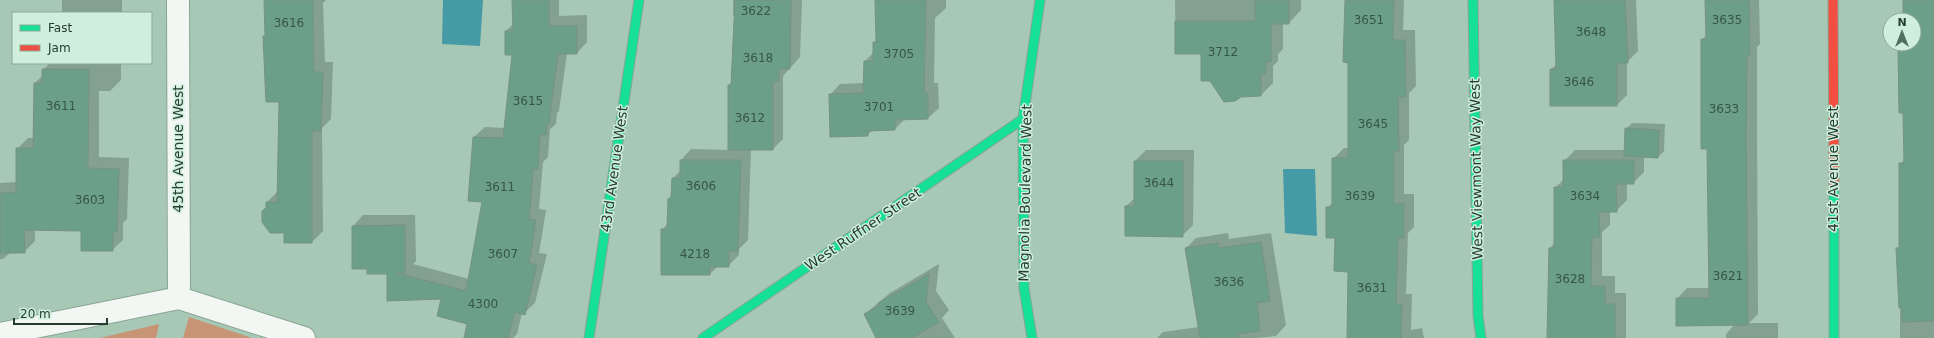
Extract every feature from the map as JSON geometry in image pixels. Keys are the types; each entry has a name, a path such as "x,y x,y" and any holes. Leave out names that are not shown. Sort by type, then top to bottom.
{"street":[{"name":"45th Avenue West","path":"178,0 179,298"},
{"name":"43rd Avenue West","path":"589,338 639,0"},
{"name":"Magnolia Boulevard West","path":"1032,338 1024,288 1023,119 1040,0"},
{"name":"West Viewmont Way West","path":"1473,0 1478,316 1481,338"},
{"name":"41st Avenue West","path":"1832,0 1834,338"},
{"name":"West Ruffner Street","path":"703,338 1023,119"},
{"path":"0,334 179,298 304,338"}],"shaded area":[{"path":"189,317 252,338 183,338"},
{"path":"159,324 156,338 100,338"}],"water":[{"path":"443,0 483,0 480,46 442,44"},
{"path":"1283,169 1315,169 1317,236 1285,233"}],"building":[{"path":"264,0 313,0 314,72 323,72 321,131 312,131 312,243 284,243 284,233 270,233 262,222 262,211 266,208 266,202 277,202 279,102 266,102 263,36 265,36"},
{"path":"512,0 549,0 549,26 577,26 577,54 558,54 549,123 547,125 546,135 540,135 538,169 533,169 529,219 536,220 529,263 537,265 525,315 515,312 508,338 464,338 467,324 437,316 441,299 387,301 387,274 367,274 367,269 352,269 352,226 405,225 405,273 397,273 466,291 482,202 468,201 473,137 503,138 512,55 505,55 505,31 513,30"},
{"path":"735,0 791,0 790,69 779,69 779,82 773,82 773,150 728,150 728,85 731,85"},
{"path":"875,0 926,0 924,93 928,93 928,119 895,120 895,130 868,131 868,136 830,137 829,94 863,93 864,61 873,61 873,42 876,42"},
{"path":"1255,0 1289,0 1289,24 1271,24 1271,62 1266,62 1266,74 1261,74 1261,96 1241,97 1235,101 1224,102 1210,81 1201,81 1201,54 1175,54 1175,21 1255,21"},
{"path":"1345,0 1394,0 1393,40 1405,40 1406,97 1398,97 1399,151 1394,151 1394,204 1404,204 1404,238 1398,238 1396,304 1402,304 1401,338 1347,338 1348,272 1334,271 1335,238 1326,238 1326,207 1332,207 1332,158 1348,158 1348,63 1343,62"},
{"path":"1554,0 1625,0 1628,63 1617,63 1617,106 1550,106 1550,69 1556,69"},
{"path":"1705,0 1749,0 1750,56 1747,56 1746,135 1748,325 1676,326 1676,298 1709,298 1707,149 1701,149 1701,39 1706,39"},
{"path":"1903,0 1934,0 1934,321 1902,322 1902,308 1899,308 1896,248 1899,248 1899,163 1904,163 1903,113 1899,113 1898,52 1922,52 1922,12 1903,12"},
{"path":"42,69 89,69 88,168 119,169 117,231 113,233 113,251 81,251 81,231 24,230 25,253 0,253 0,193 16,192 16,148 33,148 34,83 42,83"},
{"path":"1625,128 1659,130 1658,158 1624,156"},
{"path":"680,160 741,160 738,251 729,251 729,267 710,267 710,275 661,275 661,229 667,229 668,199 671,197 672,178 680,178"},
{"path":"1563,160 1634,160 1634,184 1616,184 1617,212 1599,212 1600,237 1592,237 1591,286 1605,286 1605,304 1615,304 1615,338 1547,338 1549,248 1554,248 1554,187 1563,187"},
{"path":"1134,161 1183,161 1183,237 1125,236 1125,206 1134,206"},
{"path":"1261,242 1270,301 1257,303 1260,331 1238,334 1239,338 1200,338 1185,248 1218,243 1219,248"},
{"path":"929,274 926,302 939,322 912,338 876,338 864,314 879,305 878,303"}],"traffic: fast":[{"path":"589,338 639,0"},
{"path":"1032,338 1024,288 1023,119 1040,0"},
{"path":"1473,0 1478,316 1481,338"},
{"path":"703,338 1023,119"},
{"path":"1834,184 1834,338"}],"traffic: jam":[{"path":"1833,0 1834,184"}]}
